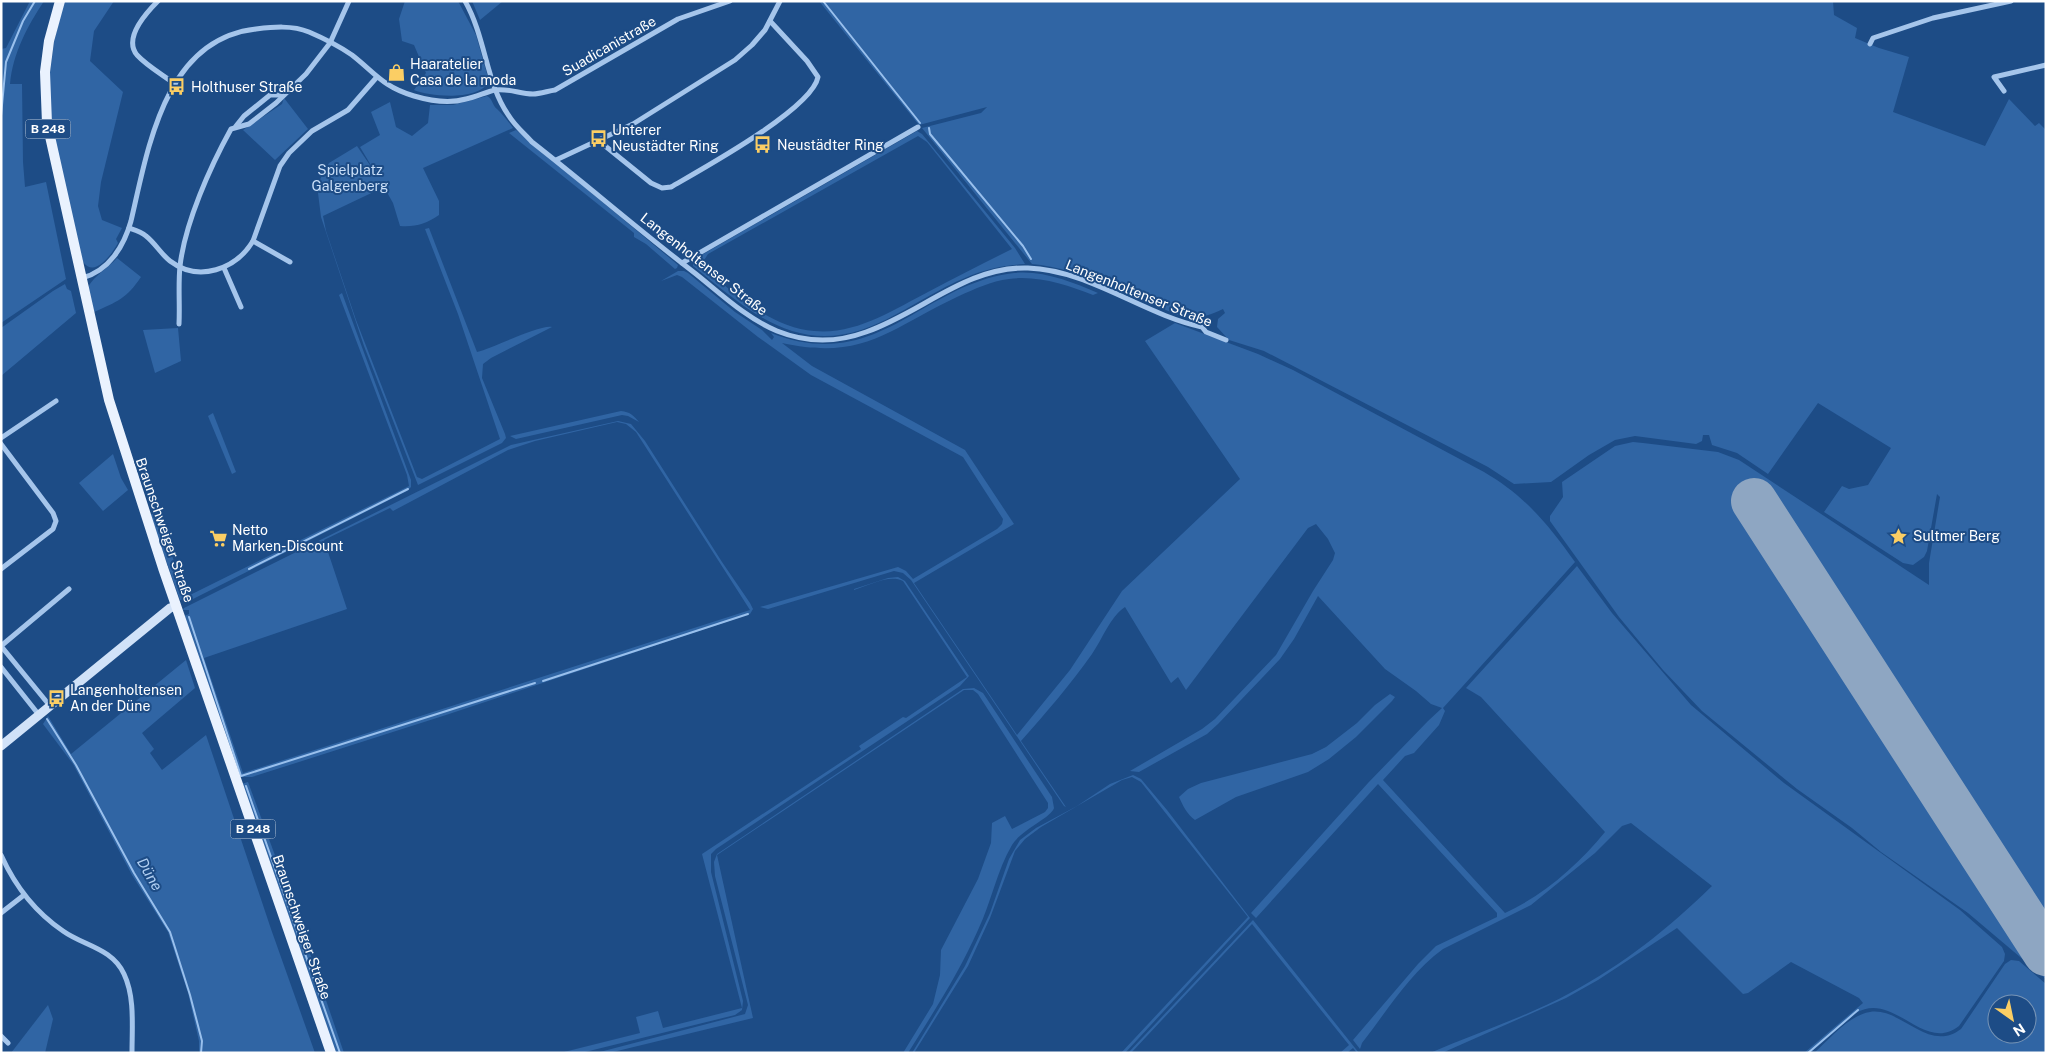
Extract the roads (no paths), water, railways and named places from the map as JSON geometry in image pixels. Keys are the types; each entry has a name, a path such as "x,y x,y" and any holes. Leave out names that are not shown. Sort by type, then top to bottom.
{"main road":[{"name":"Braunschweiger Straße","path":"60,1 48,50 45,72 45,103 53,154 112,410 176,606 331,1053"}],"street":[{"path":"158,1 138,27 134,35 134,47 140,58 175,84"},
{"path":"236,126 249,124 276,104 306,74 330,43 349,1"},
{"name":"Langenholtenser Straße","path":"465,1 477,26 495,90 508,116 516,126 682,264 758,322 778,331 804,339 828,341 858,335 889,322 968,281 991,273 1021,268 1042,270 1073,277 1202,328 1206,332 1226,340"},
{"name":"Suadicanistraße","path":"495,90 512,90 533,94 555,90 678,19 730,1"},
{"path":"556,160 633,124 735,60 752,46 770,21 780,1"},
{"path":"1870,44 1873,38 1933,18 2011,1"},
{"path":"599,141 651,183 662,188 671,187 757,136 788,112 816,86 818,77 811,65 770,21"},
{"path":"82,278 98,272 112,258 129,228 156,123 175,84 191,63 207,49 225,38 248,30 286,27 307,31 352,56 376,78 392,88 433,101 456,101 495,90"},
{"path":"2004,90 1994,77 2046,65"},
{"path":"129,228 146,235 170,261 180,266 204,272 224,268 240,258 253,242 280,166 289,153 312,131 348,110 376,78"},
{"path":"179,324 180,266 195,210 208,176 226,138 244,116 270,96 283,95"},
{"path":"682,264 918,127"},
{"path":"253,242 290,262"},
{"path":"224,268 241,307"},
{"path":"1,438 56,401"},
{"path":"1,444 54,513 56,520 53,529 1,568"},
{"path":"50,706 1,646 69,589"},
{"path":"1,746 170,608 176,606"},
{"path":"1,667 39,715"},
{"path":"1,855 24,895 61,930 100,949 120,966 128,983 132,1053"},
{"path":"1,913 24,895"},
{"path":"1,1036 8,1043"}],"waterway":[{"name":"Düne","path":"1,116 6,62 23,21 35,1"},
{"path":"823,1 920,123"},
{"path":"929,128 930,134 1023,246 1031,259"},
{"path":"249,569 408,489"},
{"path":"543,681 748,614"},
{"path":"189,617 241,776 535,683"},
{"name":"Düne","path":"47,719 76,765 134,873 170,932 202,1041 201,1053"},
{"path":"246,786 340,1053"},
{"path":"1808,1053 1858,1010"}],"place":[{"name":"Haaratelier Casa de la moda","path":"396,72"},
{"name":"Holthuser Straße","path":"177,87"},
{"name":"Unterer Neustädter Ring","path":"598,138"},
{"name":"Neustädter Ring","path":"763,145"},
{"name":"Sultmer Berg","path":"1899,536"},
{"name":"Netto Marken-Discount","path":"218,538"},
{"name":"Langenholtensen An der Düne","path":"56,698"}],"park label":[{"name":"Spielplatz Galgenberg","path":"350,178"}]}
